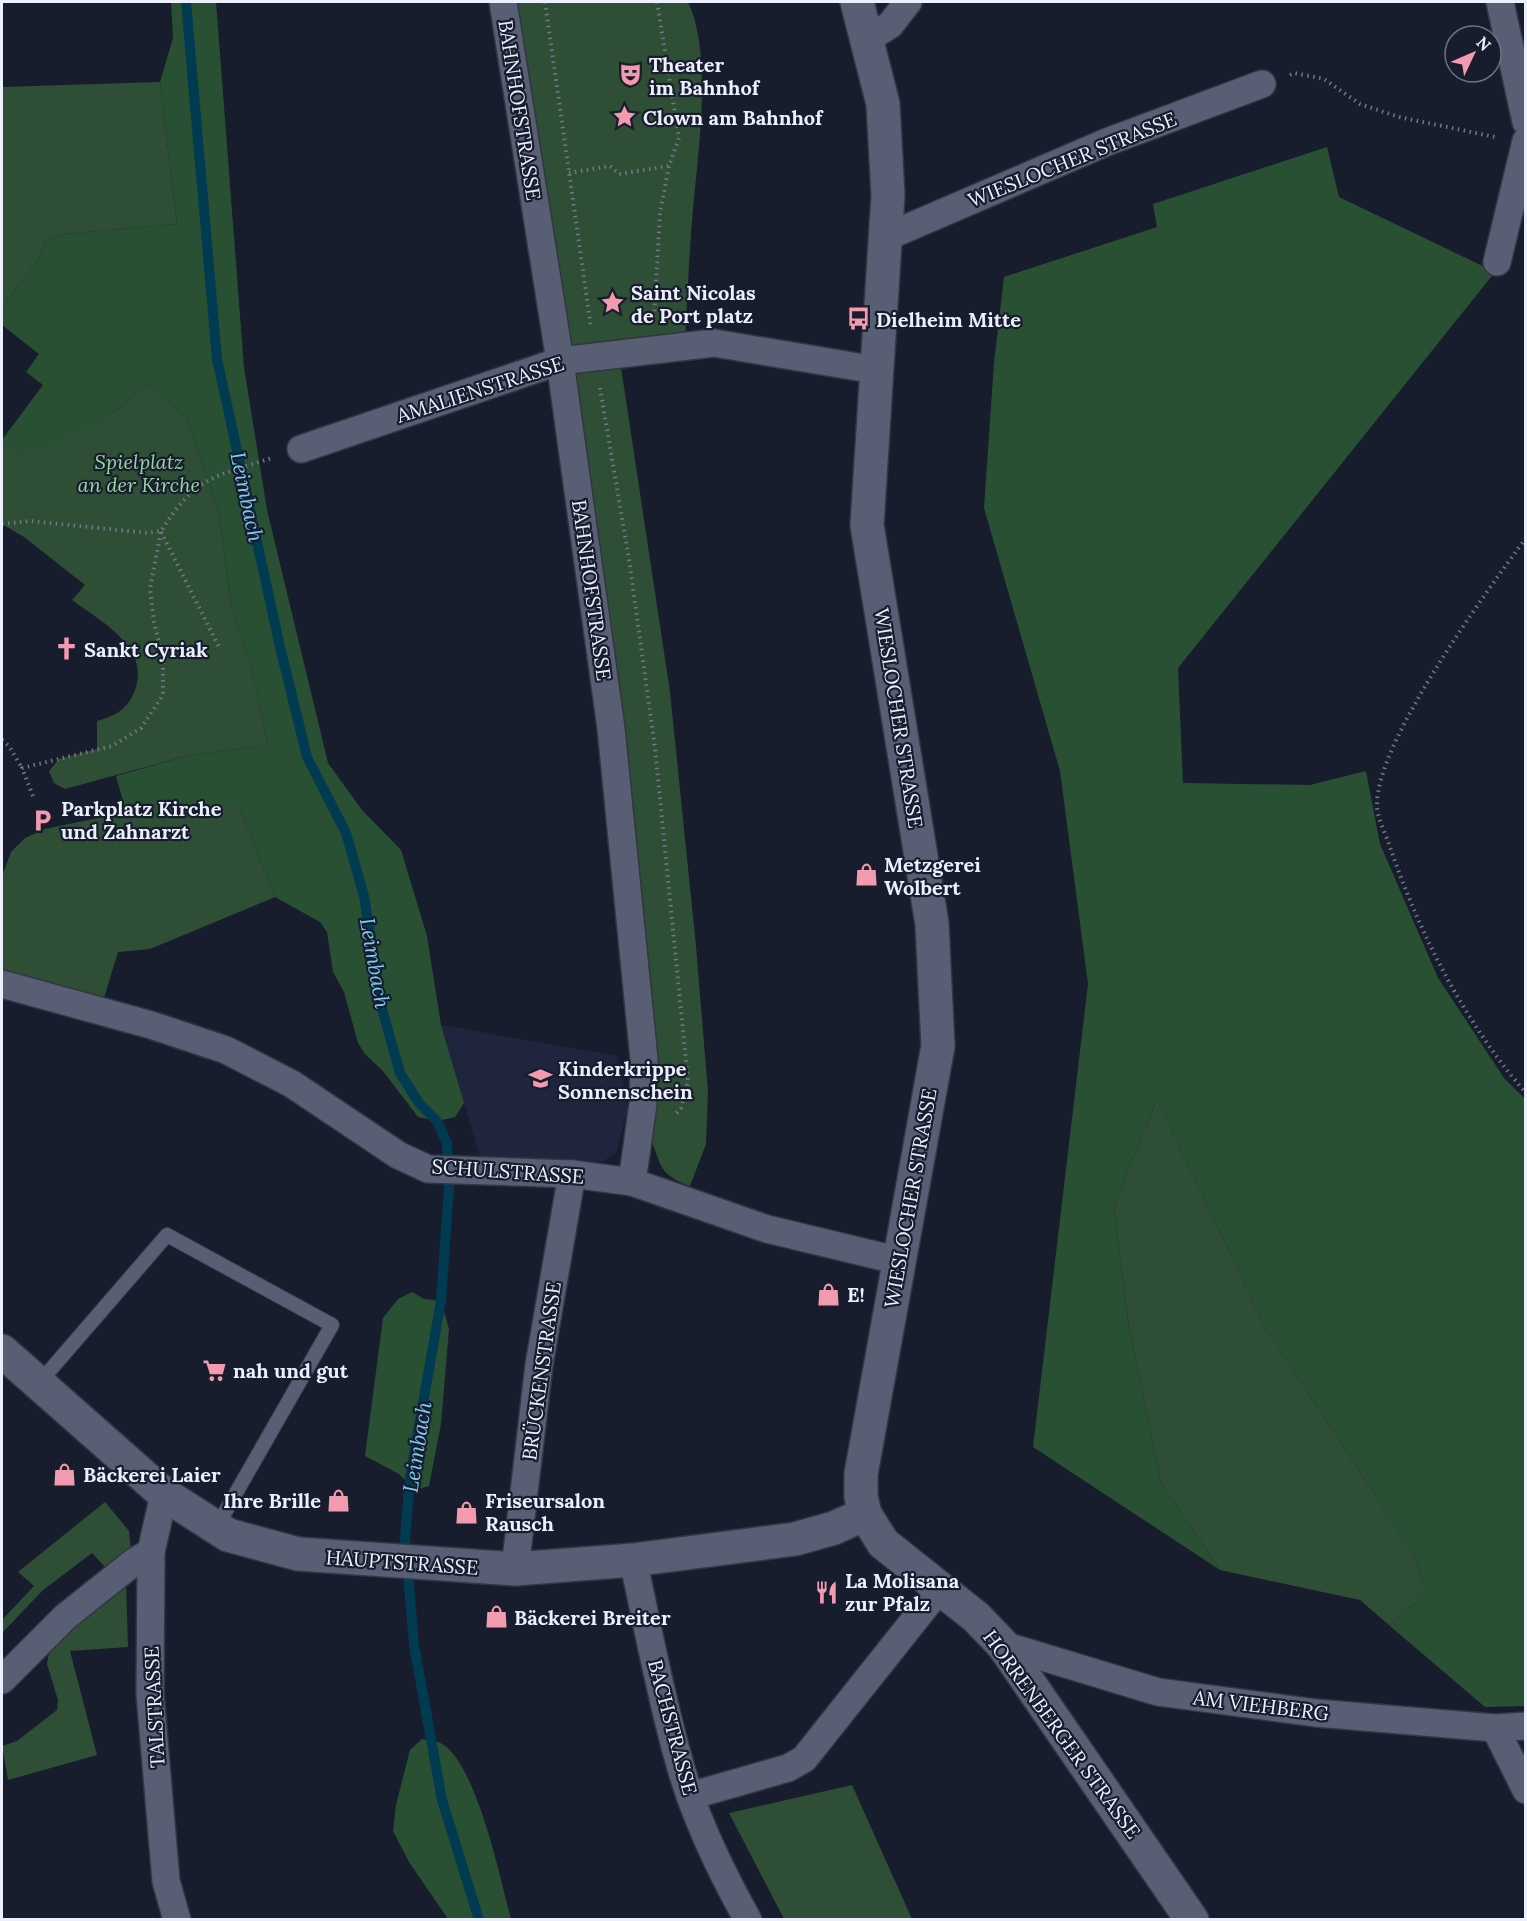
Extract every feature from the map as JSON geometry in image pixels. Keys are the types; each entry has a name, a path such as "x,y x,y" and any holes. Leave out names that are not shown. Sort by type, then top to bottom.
{"main road":[{"name":"WIESLOCHER STRASSE","path":"857,2 883,104 888,195 867,525 932,924 938,1046 861,1474 865,1514"},
{"name":"HAUPTSTRASSE","path":"2,1351 164,1494 215,1529 238,1540 298,1554 370,1561 514,1569 633,1560 795,1539 834,1528 865,1514"},
{"name":"HORRENBERGER STRASSE","path":"865,1514 882,1543 976,1617 1003,1645 1192,1920"}],"street":[{"name":"BAHNHOFSTRASSE","path":"503,2 560,361 611,728 644,1059 644,1104 632,1182"},
{"path":"868,38 890,25 908,2"},
{"path":"1500,2 1526,122"},
{"name":"WIESLOCHER STRASSE","path":"884,238 1107,142 1262,84"},
{"path":"1497,262 1525,142"},
{"name":"AMALIENSTRASSE","path":"302,449 560,361 595,356 714,343 876,370"},
{"name":"SCHULSTRASSE","path":"2,984 151,1025 226,1050 292,1084 398,1155 428,1169 572,1174 632,1182 767,1229 900,1261"},
{"name":"BRÜCKENSTRASSE","path":"514,1569 539,1365 572,1174"},
{"name":"TALSTRASSE","path":"164,1494 151,1552 150,1694 166,1881 177,1920"},
{"path":"2,1680 65,1617 134,1562 151,1552"},
{"name":"BACHSTRASSE","path":"633,1560 679,1761 690,1796 727,1882 748,1920"},
{"path":"690,1796 788,1768 804,1759 940,1588"},
{"name":"AM VIEHBERG","path":"1003,1645 1158,1692 1316,1713 1495,1728 1526,1726"},
{"path":"1495,1728 1526,1790"}],"lane":[{"path":"39,1384 167,1235 332,1325 215,1529"}],"path":[{"path":"545,2 595,356 629,559 655,748 688,1081"},
{"path":"652,350 660,213 669,166 679,138 657,2"},
{"path":"1262,84 1294,73 1324,79 1360,104 1400,117 1525,142"},
{"path":"569,173 610,166 619,174 669,166"},
{"path":"22,768 112,746 141,729 163,695 163,658 153,622 150,589 161,531 179,503 195,487 219,475 302,449"},
{"path":"2,524 30,521 148,533 161,531"},
{"path":"161,531 219,647"},
{"path":"1526,538 1419,697 1385,765 1376,806 1403,886 1446,976 1496,1058 1526,1093"},
{"path":"2,740 9,746 22,768 33,796"}],"shaded area":[{"name":"Kinderkrippe Sonnenschein","path":"441,1025 617,1056 628,1108 616,1153 595,1166 480,1157"}],"green space":[{"path":"171,2 216,2 244,368 267,510 328,763 362,810 401,850 427,936 441,1025 464,1103 455,1117 437,1121 418,1117 383,1071 365,1054 358,1043 344,992 333,972 327,932 320,922 275,897 239,805 197,805 126,812 116,776 190,755 268,745 251,668 232,611 219,513 186,416 147,385 96,426 54,445 20,454 2,440 43,385 26,372 39,354 2,325 2,308 38,260 45,242 63,234 177,224 160,82 173,38"},
{"path":"503,2 688,2 696,24 700,49 702,104 690,243 685,346 619,354 670,692 696,946 708,1092 706,1144 690,1186 674,1179 664,1170 652,1141"},
{"path":"160,82 177,224 63,234 45,242 38,260 2,308 2,87"},
{"path":"1327,147 1339,197 1495,272 1178,668 1183,783 1310,785 1366,771 1380,844 1438,978 1504,1078 1525,1099 1525,1706 1485,1707 1390,1626 1426,1593 1413,1553 1266,1329 1157,1099 1114,1206 1129,1328 1161,1482 1220,1570 1033,1447 1088,984 1060,771 984,508 994,363 1004,277 1157,227 1153,204"},
{"name":"Spielplatz an der Kirche","path":"147,385 186,416 219,513 232,611 251,668 268,745 190,755 65,789 54,783 49,771 59,759 97,749 97,721 118,712 127,705 138,679 137,664 122,639 72,600 85,585 24,537 2,524 2,440 20,454 96,426"},
{"path":"197,805 239,805 275,897 150,949 118,952 100,1011 2,984 2,876 11,852 25,838 45,829 126,812"},
{"path":"1157,1099 1266,1329 1413,1553 1426,1593 1390,1626 1360,1600 1220,1570 1161,1482 1129,1328 1114,1206"},
{"path":"412,1292 424,1299 441,1301 449,1329 441,1424 429,1486 415,1490 399,1474 365,1456 383,1318 398,1299"},
{"path":"105,1502 129,1531 131,1551 105,1567 92,1553 43,1590 2,1633 2,1620 34,1586 18,1572"},
{"path":"126,1583 128,1647 70,1651 97,1755 8,1780 2,1746 17,1741 57,1710 58,1700 47,1664 50,1647"},
{"path":"422,1739 444,1745 456,1758 467,1777 486,1826 511,1919 448,1919 409,1862 393,1831 396,1805 410,1750"},
{"path":"852,1785 912,1919 784,1919 729,1813"}],"waterway":[{"name":"Leimbach","path":"186,2 217,359 280,647 307,757 346,833 364,896 382,1009 400,1073 419,1103 437,1121 447,1143 449,1187 441,1301 410,1477 405,1538 414,1645 442,1800 479,1920"}],"place":[{"name":"Theater im Bahnhof","path":"631,75"},
{"name":"Clown am Bahnhof","path":"625,117"},
{"name":"Saint Nicolas de Port platz","path":"613,303"},
{"name":"Dielheim Mitte","path":"858,319"},
{"name":"Sankt Cyriak","path":"66,649"},
{"name":"Parkplatz Kirche und Zahnarzt","path":"43,820"},
{"name":"Metzgerei Wolbert","path":"866,875"},
{"name":"Kinderkrippe Sonnenschein","path":"540,1079"},
{"name":"E!","path":"829,1294"},
{"name":"nah und gut","path":"215,1370"},
{"name":"Bäckerei Laier","path":"65,1474"},
{"name":"Ihre Brille","path":"339,1500"},
{"name":"Friseursalon Rausch","path":"467,1512"},
{"name":"La Molisana zur Pfalz","path":"827,1592"},
{"name":"Bäckerei Breiter","path":"496,1617"}]}
